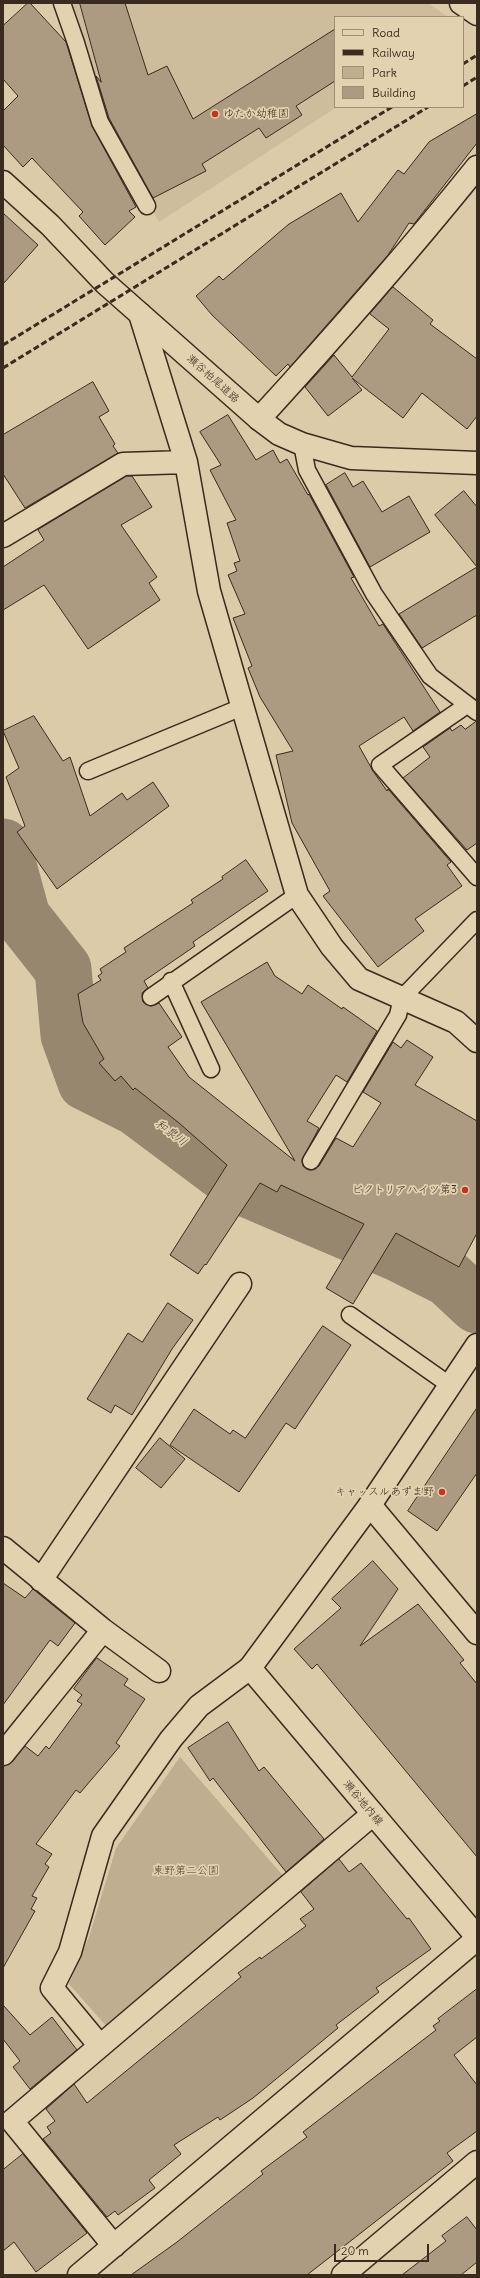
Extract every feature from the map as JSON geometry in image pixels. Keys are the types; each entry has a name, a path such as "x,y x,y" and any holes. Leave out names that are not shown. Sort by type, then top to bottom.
{"street":[{"path":"258,419 346,325 413,247 477,167"},
{"name":"瀬谷柏尾道路","path":"3,182 50,225 105,282 140,314 258,419 279,434 302,444 351,458 477,464"},
{"path":"140,314 186,462 209,591 297,895 332,947 359,979 456,1022 477,1041"},
{"path":"3,536 123,464 186,462"},
{"path":"41,1580 240,1284"},
{"path":"100,2046 52,1988 70,1952 103,1836 171,1739 200,1706 250,1668 370,1505 477,1345"},
{"path":"370,1505 477,1633"},
{"path":"3,1548 103,1630 159,1671"},
{"path":"3,1754 103,1630"},
{"name":"瀬谷地内線","path":"250,1668 477,1938"},
{"path":"114,2246 12,2121 373,1814"},
{"path":"79,2275 477,1938"},
{"path":"343,2275 477,2162"}],"lane":[{"path":"62,3 100,122 147,206"},
{"path":"302,444 307,470 374,594 430,676 472,709 380,765 477,877"},
{"path":"88,771 242,706"},
{"path":"150,997 297,895"},
{"path":"311,1161 398,1015 402,998 477,920"},
{"path":"172,981 211,1069"},
{"path":"350,1315 451,1386"}],"shaded area":[{"name":"ゆたか幼稚園","path":"67,3 428,3 447,16 334,16 334,108 335,108 159,222 107,122"},
{"path":"3,847 22,917 3,928"}],"green space":[{"name":"東野第二公園","path":"180,1757 285,1878 108,2028 69,1984 89,1937 116,1848"}],"building":[{"path":"28,3 30,3 66,42 92,126 136,207 129,211 135,217 105,245 79,216 83,212 32,158 23,167 3,145 3,111 18,96 3,79 3,26"},
{"path":"80,3 125,3 148,75 167,66 193,119 334,30 334,82 296,106 302,115 266,138 259,128 202,164 206,171 153,198 109,118 96,76 101,82"},
{"path":"477,114 477,143 414,224 409,223 388,255 290,367 288,364 276,376 212,315 196,296 219,276 223,280 289,224 341,193 358,222 398,170 404,174 429,142"},
{"path":"3,213 38,245 3,284"},
{"path":"393,287 433,320 430,324 477,359 477,416 467,429 422,393 403,418 352,378 362,390 328,416 305,387 334,355 352,377 389,329 370,314"},
{"path":"93,382 109,411 99,417 115,444 113,446 118,453 25,508 3,474 3,435"},
{"path":"228,415 256,460 273,450 280,463 287,459 308,495 309,494 354,577 351,578 379,626 383,624 440,712 413,731 404,717 359,746 373,771 387,791 388,789 451,862 447,865 462,886 415,919 424,931 378,967 323,896 330,891 292,823 276,755 293,751 260,697 248,668 252,666 233,618 245,614 228,575 237,571 234,563 240,561 227,523 236,520 210,470 221,465 200,432"},
{"path":"345,473 353,487 363,481 382,512 409,496 430,532 370,567 326,485"},
{"path":"127,476 132,476 152,507 121,525 157,577 149,583 160,600 88,649 44,585 3,610 3,567 44,540 38,530"},
{"path":"464,491 477,507 477,567 435,515"},
{"path":"477,567 477,615 422,648 399,614"},
{"path":"34,716 63,761 70,757 90,816 122,793 127,800 153,782 169,806 57,889 17,832 25,826 6,777 19,768 3,731"},
{"path":"477,721 477,843 467,850 403,778 430,757 423,747 450,728 452,731 461,725 465,729"},
{"path":"246,860 268,891 193,942 195,946 144,981 148,988 142,993 143,1002 151,1006 159,1003 182,1037 168,1047 189,1077 295,1161 201,1002 267,962 275,976 302,994 308,985 377,1031 347,1082 336,1075 307,1121 319,1128 302,1160 303,1166 310,1170 319,1166 336,1138 353,1147 381,1103 363,1092 393,1042 401,1048 407,1040 433,1057 415,1085 477,1121 477,1233 459,1267 396,1233 353,1304 326,1288 364,1224 281,1185 277,1192 260,1183 206,1265 205,1264 198,1274 170,1255 227,1165 179,1123 135,1088 133,1090 121,1076 115,1081 99,1063 104,1059 83,1023 78,994 101,980 98,976 102,973 100,969 126,952 124,948 193,903 191,900 223,879 222,877"},
{"path":"168,1303 193,1320 172,1349 132,1415 115,1405 111,1413 87,1399 128,1333 142,1342"},
{"path":"323,1326 351,1345 295,1429 286,1423 239,1492 170,1445 194,1409 230,1434 233,1430 245,1438"},
{"name":"キャッスルあずま野","path":"477,1408 477,1473 437,1531 408,1511"},
{"path":"160,1438 185,1459 161,1488 136,1468"},
{"path":"373,1561 398,1589 360,1646 418,1604 464,1660 460,1663 477,1684 477,1857 317,1664 312,1669 294,1649 341,1608 332,1599"},
{"path":"3,1583 25,1598 33,1589 75,1623 58,1646 50,1640 3,1705"},
{"path":"97,1658 128,1679 124,1685 145,1699 116,1743 120,1746 80,1793 76,1790 36,1844 52,1854 45,1864 49,1867 32,1896 37,1898 31,1909 35,1911 3,1968 3,1766 12,1762 25,1746 38,1756 46,1746 49,1749 82,1704 77,1701 82,1695 74,1689"},
{"path":"228,1722 259,1771 264,1767 324,1839 286,1872 213,1778 210,1781 188,1748"},
{"path":"339,1859 349,1872 361,1863 407,1919 409,1918 431,1949 376,1988 379,1992 336,2025 338,2028 253,2098 220,2120 218,2117 174,2145 181,2154 149,2180 155,2188 118,2215 115,2211 107,2217 43,2139 51,2133 47,2127 55,2121 46,2109 74,2084 87,2103 241,1977 238,1973 260,1957 261,1959 306,1926 300,1919 314,1909 301,1892"},
{"path":"477,1989 477,2037 454,2055 477,2085 477,2131 447,2153 453,2161 307,2275 131,2275 177,2242 263,2174 261,2171 307,2137 303,2132 436,2030 433,2026 440,2021 438,2019"},
{"path":"3,2005 30,2035 52,2017 77,2050 30,2089 13,2067 20,2061 3,2039"},
{"path":"23,2154 87,2233 36,2272 14,2242 3,2251 3,2170"},
{"path":"467,2217 477,2230 477,2262 461,2275 402,2275 446,2241 442,2236"}],"waterway":[{"name":"和泉川","path":"3,847 22,917 63,969 69,1035 86,1082 136,1107 243,1187 398,1253 448,1278 477,1305"}],"railway":[{"path":"464,63 477,55"},
{"path":"464,85 477,77"},
{"path":"3,345 390,108"},
{"path":"3,368 426,108"}],"place":[{"name":"ゆたか幼稚園","path":"215,114"},
{"name":"ビクトリアハイツ第3","path":"465,1190"},
{"name":"キャッスルあずま野","path":"442,1492"}]}
